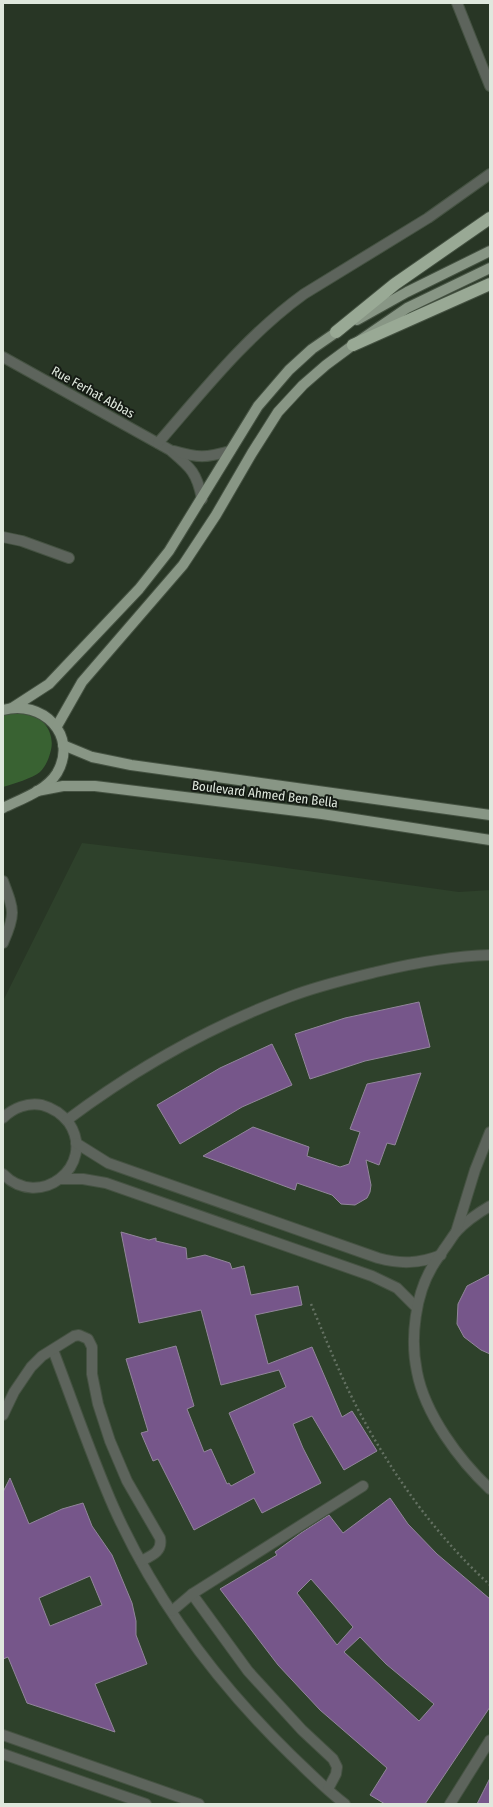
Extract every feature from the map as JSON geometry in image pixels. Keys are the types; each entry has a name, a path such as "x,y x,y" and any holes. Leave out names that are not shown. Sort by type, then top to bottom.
{"highway":[{"path":"336,332 395,284 490,218"},
{"path":"353,345 490,284"}],"main road":[{"path":"7,709 49,684 139,589 169,551 258,406 289,370 312,349 336,332 407,292 490,251"},
{"path":"57,726 82,682 183,565 216,515 278,412 303,385 353,345 407,308 490,268"},
{"path":"3,808 37,791 49,782 56,773 61,762 63,745 57,726 39,712 26,708 7,709"},
{"name":"Boulevard Ahmed Ben Bella","path":"63,745 92,757 131,765 490,815"},
{"name":"Boulevard Ahmed Ben Bella","path":"37,791 63,786 94,786 322,814 490,840"}],"street":[{"path":"457,3 490,86"},
{"path":"158,443 236,353 284,308 304,294 428,218 490,174"},
{"name":"Rue Ferhat Abbas","path":"3,358 170,450 193,471 199,485 202,499"},
{"name":"Rue Ferhat Abbas","path":"170,450 198,457 230,452"},
{"path":"3,537 22,541 69,558"},
{"path":"3,881 11,901 13,913 12,923 3,943"},
{"path":"67,1120 135,1072 230,1022 290,996 354,978 422,962 490,955"},
{"path":"3,1118 21,1106 38,1104 54,1109 67,1120 72,1127 76,1143 76,1152 71,1167 60,1179 47,1186 31,1188 16,1184 3,1175"},
{"path":"456,1232 473,1176 489,1140"},
{"path":"76,1143 108,1163 387,1260 414,1262 440,1255"},
{"path":"60,1179 83,1179 106,1183 372,1276 397,1288 417,1308"},
{"path":"490,1206 456,1232 433,1264 417,1308 414,1357 422,1390 433,1415 447,1438 464,1461 490,1489"},
{"path":"3,1415 14,1392 31,1367 42,1356 74,1336 79,1335 91,1342 95,1392 110,1441 127,1481 160,1538 161,1543 158,1551 141,1561"},
{"path":"53,1350 114,1509 141,1561 172,1611 199,1651 243,1705 270,1734 345,1804"},
{"path":"172,1611 192,1594 363,1486"},
{"path":"192,1594 248,1671 302,1730 333,1759 337,1767 336,1774 328,1788"},
{"path":"3,1734 199,1804"},
{"path":"450,1804 490,1740"},
{"path":"3,1754 146,1804"}],"path":[{"path":"311,1304 345,1384 382,1452 414,1499 440,1532 490,1585"}],"shaded area":[{"path":"82,843 250,863 459,892 490,890 490,1804 3,1804 3,1001"}],"green space":[{"path":"3,713 25,713 37,717 49,731 52,744 48,759 40,772 28,779 3,787"}],"building":[{"path":"419,1002 430,1047 365,1061 310,1079 295,1034 345,1018"},
{"path":"272,1044 292,1085 242,1107 180,1144 157,1105 220,1068"},
{"path":"421,1073 395,1145 387,1143 379,1165 366,1160 371,1185 370,1192 367,1198 355,1205 341,1204 332,1195 297,1183 295,1190 203,1156 253,1127 309,1147 307,1156 340,1167 349,1164 360,1132 350,1129 367,1084"},
{"path":"121,1232 149,1240 156,1238 156,1241 186,1248 187,1259 205,1255 230,1263 232,1269 244,1266 251,1295 298,1286 302,1305 255,1315 268,1364 312,1347 342,1417 352,1411 377,1451 344,1470 312,1416 293,1424 303,1448 321,1483 262,1513 254,1498 194,1530 158,1459 153,1461 141,1433 148,1431 126,1359 176,1346 194,1406 187,1409 204,1452 211,1449 227,1484 229,1483 231,1486 255,1473 229,1413 286,1387 279,1370 221,1385 201,1310 139,1323"},
{"path":"490,1274 490,1354 481,1350 464,1337 457,1324 458,1304 467,1286"},
{"path":"10,1478 29,1524 62,1509 83,1503 92,1526 112,1555 132,1603 136,1621 136,1635 147,1664 95,1684 115,1732 27,1703 8,1657 3,1659 3,1492","holes":["90,1576 102,1605 50,1626 39,1598"]},
{"path":"390,1498 408,1524 437,1554 490,1599 490,1707 425,1804 385,1804 370,1795 387,1768 320,1710 278,1665 220,1589 277,1555 275,1552 329,1515 343,1533","holes":["311,1579 353,1627 337,1645 297,1593","360,1637 386,1664 434,1704 419,1721 344,1652"]},
{"path":"490,1778 490,1804 477,1804"}]}
